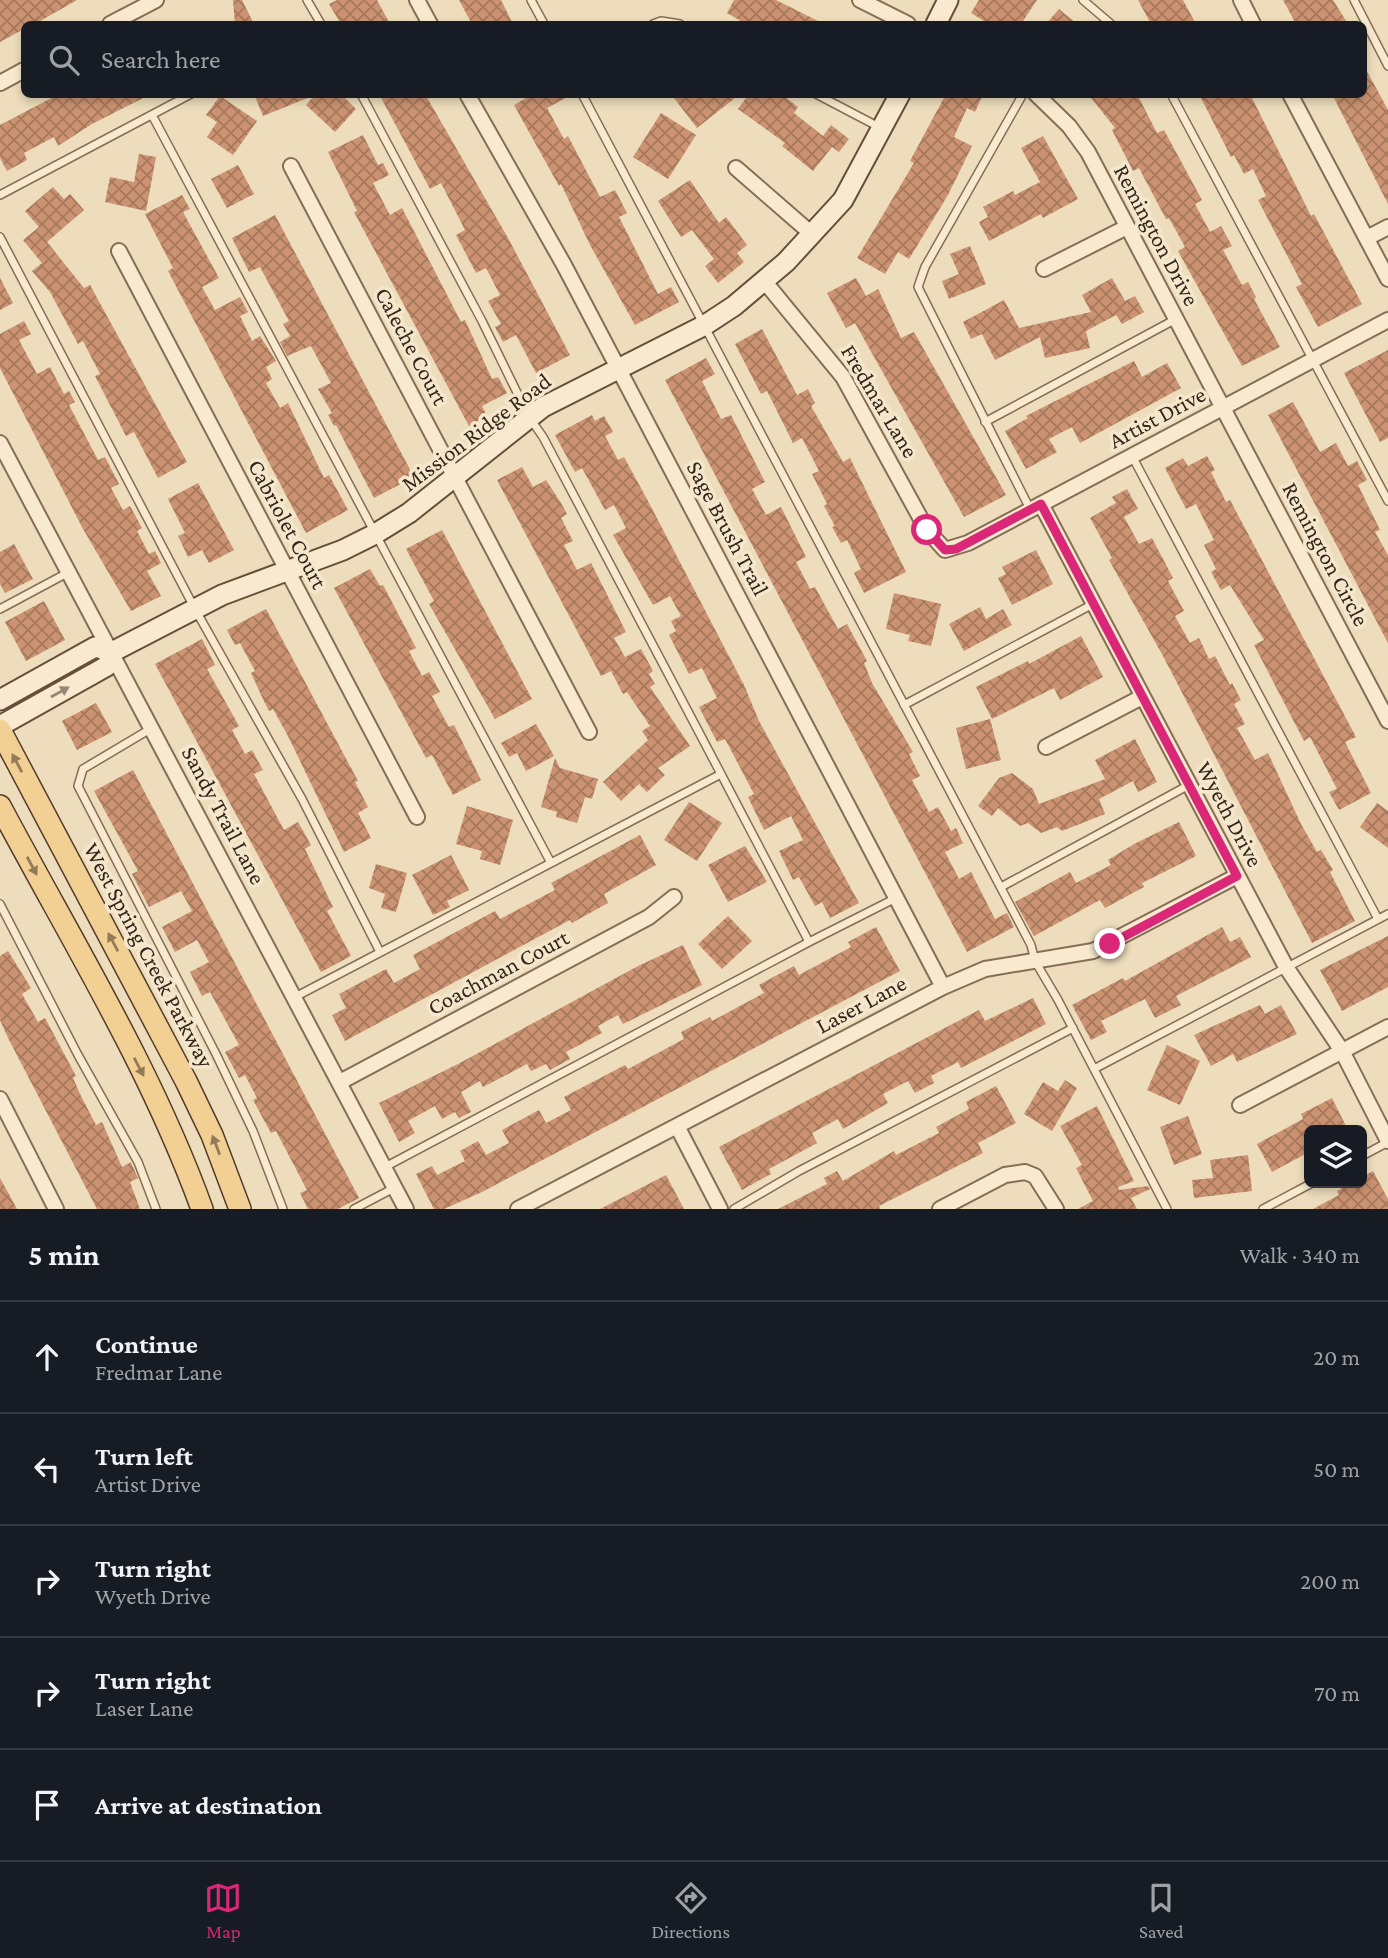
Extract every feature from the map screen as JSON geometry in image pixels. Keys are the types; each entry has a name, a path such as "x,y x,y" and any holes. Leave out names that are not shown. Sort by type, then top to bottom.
{"main road":[{"name":"West Spring Creek Parkway","path":"0,728 186,1081 212,1135 240,1209"},
{"path":"0,806 145,1077 181,1152 202,1209"}],"street":[{"path":"116,21 156,0"},
{"path":"417,0 428,21"},
{"path":"860,0 902,21"},
{"path":"938,21 948,0"},
{"path":"1241,0 1252,21"},
{"path":"0,83 21,72"},
{"name":"Sage Brush Trail","path":"469,98 619,368 943,987"},
{"name":"Mission Ridge Road","path":"0,728 107,666 112,652 195,609 240,587 343,550 375,534 409,513 529,417 705,325 765,282 813,235 843,200 898,98"},
{"name":"Remington Drive","path":"1039,98 1069,126 1088,152 1223,408"},
{"path":"1292,98 1388,279"},
{"name":"Caleche Court","path":"291,166 589,732"},
{"path":"736,168 813,235"},
{"path":"1044,269 1127,227"},
{"path":"1367,239 1388,228"},
{"name":"Cabriolet Court","path":"119,251 417,817"},
{"name":"Fredmar Lane","path":"765,282 843,377 927,530 945,550"},
{"name":"Artist Drive","path":"945,550 956,549 1388,320"},
{"name":"Remington Circle","path":"1223,408 1388,720"},
{"name":"Sandy Trail Lane","path":"0,443 406,1209"},
{"name":"Wyeth Drive","path":"1036,507 1093,604 1286,968 1342,1051 1388,1141"},
{"name":"Mission Ridge Road","path":"0,700 95,646 112,652"},
{"path":"1046,747 1142,697"},
{"name":"Laser Lane","path":"517,1209 943,987 985,969 1093,951 1237,876"},
{"name":"Coachman Court","path":"340,1082 649,917 674,897"},
{"path":"1240,1105 1388,1027"},
{"path":"0,1098 56,1209"},
{"path":"677,1126 720,1209"},
{"path":"940,1209 1005,1175 1025,1172 1035,1176 1043,1185 1056,1209"}],"lane":[{"path":"307,0 319,21"},
{"path":"531,0 542,21"},
{"path":"1083,0 1108,21"},
{"path":"1354,0 1365,21"},
{"path":"1367,25 1388,66"},
{"path":"0,195 184,98"},
{"path":"363,98 808,942"},
{"path":"584,98 1001,887 1031,945 1035,961 1167,1209"},
{"path":"824,98 883,129"},
{"path":"1021,98 925,267 918,287 985,422 1036,507"},
{"path":"1173,98 1388,501"},
{"path":"152,115 551,863"},
{"path":"0,237 195,609 302,799 380,952"},
{"path":"985,422 1176,319"},
{"path":"1132,456 1378,919"},
{"path":"0,609 69,572"},
{"path":"904,705 1093,604"},
{"path":"152,728 83,769 78,786 216,1054 253,1131 283,1209"},
{"path":"295,997 721,774"},
{"path":"1001,887 1189,785"},
{"path":"384,1167 896,897"},
{"path":"0,904 52,1007 138,1162 156,1209"},
{"path":"1094,1069 1388,914"},
{"path":"733,1209 799,1171 1073,1028"},
{"path":"1367,1153 1388,1141"},
{"path":"1264,1209 1304,1187"},
{"path":"354,1209 395,1188"}],"building":[{"path":"0,0 77,0 40,21 21,21 21,31 0,42"},
{"path":"233,0 242,0 252,21 235,21"},
{"path":"337,0 377,0 388,21 339,21 329,4"},
{"path":"459,0 501,0 512,21 470,21"},
{"path":"734,0 776,0 818,21 741,21 727,13"},
{"path":"979,0 1037,0 1023,21 984,21 971,13"},
{"path":"1138,0 1183,0 1194,21 1149,21"},
{"path":"1283,0 1333,0 1346,21 1294,21"},
{"path":"1059,9 1073,21 1049,21"},
{"path":"1367,71 1388,110 1388,204 1334,98 1367,98"},
{"path":"51,98 143,98 92,124 58,146 54,137 24,153 27,160 7,171 0,158 0,125"},
{"path":"219,98 223,98 257,121 233,155 207,137 217,122 206,115"},
{"path":"256,98 308,98 263,116"},
{"path":"312,98 345,98 356,109 335,132 306,105"},
{"path":"381,98 427,98 508,238 570,355 536,373 516,335 503,342 495,327 501,324 488,301 500,295 486,268 476,273 456,235 465,230 441,183 430,189"},
{"path":"526,98 566,98 547,108 564,139 568,136 600,197 615,190 627,213 619,217 658,294 671,287 679,302 635,325 590,245 561,184 559,186 514,105"},
{"path":"674,98 735,98 697,128"},
{"path":"746,98 786,98 798,107 794,113 823,136 831,125 849,139 839,152 832,147 813,171 782,146 785,143 738,109"},
{"path":"944,98 981,98 975,112 967,108 954,137 972,146 948,195 909,259 898,252 885,274 857,258 914,163 910,161"},
{"path":"1091,98 1139,98 1157,133 1164,130 1202,200 1195,204 1210,232 1221,226 1232,246 1223,250 1242,285 1248,282 1256,297 1254,299 1280,347 1242,366 1178,251 1185,247 1169,218 1166,219 1139,168 1133,171 1112,130 1115,128"},
{"path":"1201,98 1252,98 1311,216 1314,214 1362,304 1318,327 1296,287 1302,284 1258,200 1266,196 1253,169 1244,174 1234,155 1231,157"},
{"path":"661,113 696,135 668,179 633,157"},
{"path":"363,135 378,165 383,163 389,175 373,183 390,215 402,208 461,322 465,320 492,379 498,377 507,393 482,406 487,416 469,426 354,212 357,211 328,152"},
{"path":"1043,136 1078,199 1043,218 1041,214 989,241 979,222 988,217 983,207 1013,191 1015,195 1040,182 1021,148"},
{"path":"139,154 156,157 146,211 105,202 110,177 134,182"},
{"path":"238,165 254,194 227,208 211,179"},
{"path":"690,180 719,223 726,217 747,245 737,253 744,262 718,283 705,266 714,259 692,230 681,237 658,201"},
{"path":"53,187 64,199 70,194 84,210 47,242 84,288 90,285 187,462 158,478 134,432 126,436 95,376 100,374 83,341 78,344 50,292 32,271 42,263 23,240 39,227 25,211"},
{"path":"182,195 190,209 183,212 219,278 202,287 215,310 240,297 248,312 240,316 252,341 260,336 276,361 266,367 272,379 266,383 280,408 288,403 324,478 329,475 348,510 306,533 168,271 173,268 145,214"},
{"path":"275,215 414,477 374,498 336,425 334,426 328,415 332,413 318,389 331,383 311,346 287,356 280,342 290,336 283,324 289,321 260,267 249,272 232,238"},
{"path":"970,246 986,284 949,299 942,281 959,274 950,254"},
{"path":"0,278 13,303 0,310"},
{"path":"856,278 866,296 878,289 901,338 914,332 1006,495 964,517 855,323 846,328 827,293"},
{"path":"1112,278 1125,301 1135,296 1144,312 1122,324 1116,315 1086,331 1090,348 1045,358 1040,337 995,360 982,334 971,339 963,322 1004,300 1019,328 1091,312 1082,295"},
{"path":"24,321 31,334 19,340 37,374 50,367 64,394 69,391 75,402 69,405 98,460 105,457 119,484 111,488 123,510 130,506 142,528 137,531 149,554 155,551 161,563 147,571 161,596 131,611 83,529 0,368 0,334"},
{"path":"762,329 797,395 808,389 815,403 811,406 843,462 850,458 906,572 864,593 854,573 861,569 847,540 841,543 832,527 835,526 824,506 827,504 812,474 819,471 802,438 793,443 767,391 761,394 735,344"},
{"path":"1388,350 1388,438 1380,442 1344,373"},
{"path":"706,358 715,374 702,381 721,419 731,415 765,482 752,489 766,515 781,507 806,557 796,562 810,589 815,587 838,629 847,624 867,661 864,663 872,683 913,752 909,754 920,776 912,780 929,812 938,807 951,831 956,828 963,843 945,852 959,879 971,872 995,919 1007,913 1014,927 967,952 665,380"},
{"path":"1134,361 1142,377 1167,363 1181,388 1080,443 1072,427 1049,439 1057,452 1026,469 1005,431 1028,418 1026,416"},
{"path":"1293,402 1320,452 1336,443 1348,466 1357,461 1367,480 1358,485 1380,530 1375,532 1388,555 1388,643 1268,415"},
{"path":"592,415 595,421 604,416 613,432 605,436 618,460 624,457 648,501 744,685 759,721 859,903 830,918 822,902 815,906 799,877 793,880 779,851 803,840 791,816 764,830 748,797 754,794 725,739 717,742 699,707 717,698 702,668 689,674 669,635 676,631 671,621 681,616 670,596 653,605 613,535 626,528 614,505 605,510 582,468 575,472 555,435"},
{"path":"1207,456 1215,470 1211,472 1226,502 1230,500 1356,737 1345,742 1371,793 1339,810 1329,792 1337,789 1310,737 1304,741 1254,645 1264,640 1230,585 1221,590 1211,572 1216,569 1204,545 1214,540 1196,504 1186,509 1165,468 1183,458 1188,466"},
{"path":"522,467 533,487 546,480 561,503 567,514 561,518 573,541 564,545 577,570 591,563 626,632 614,638 625,657 641,649 653,671 649,674 655,684 650,687 690,746 658,768 665,775 647,792 639,784 621,801 603,782 648,740 642,731 650,726 627,692 623,694 611,671 601,676 497,480"},
{"path":"198,483 234,550 209,563 202,550 188,557 178,536 185,533 168,499"},
{"path":"1127,489 1138,509 1124,517 1139,544 1152,538 1173,578 1168,581 1184,611 1175,616 1190,643 1199,638 1209,659 1215,656 1230,685 1232,683 1241,700 1234,704 1245,724 1237,728 1255,760 1268,753 1301,824 1317,852 1321,850 1333,870 1330,872 1355,921 1312,943 1163,656 1109,560 1112,558 1090,518 1116,503 1112,497"},
{"path":"442,530 532,699 495,719 429,604 434,601 406,549"},
{"path":"14,544 33,579 5,593 0,584 0,552"},
{"path":"1036,550 1053,584 1012,605 998,578 1006,574 1002,567"},
{"path":"370,569 380,586 383,585 416,648 409,651 422,676 429,672 440,692 432,696 449,727 454,725 481,780 453,795 432,755 426,758 334,588"},
{"path":"894,593 941,604 931,646 908,641 910,635 886,629"},
{"path":"44,601 65,640 26,661 5,622"},
{"path":"980,607 986,619 1003,609 1012,625 964,651 949,624"},
{"path":"266,609 358,781 355,782 368,807 358,813 371,838 344,852 288,736 273,709 269,711 262,697 251,673 255,671 240,643 235,645 227,630"},
{"path":"1081,636 1103,677 1060,700 1054,688 992,719 976,687 1028,661 1029,664"},
{"path":"202,639 215,665 207,669 239,726 232,730 245,754 252,750 263,770 254,774 284,830 298,822 311,845 305,849 333,907 327,911 351,956 321,972 155,664"},
{"path":"96,703 112,732 77,750 62,721"},
{"path":"990,719 1001,760 966,769 956,728"},
{"path":"536,724 554,756 526,771 517,753 509,757 501,743"},
{"path":"1135,739 1157,782 1138,792 1133,781 1099,799 1105,814 1062,831 1057,827 1041,833 1028,823 1020,826 998,808 992,816 978,806 999,778 1012,773 1033,789 1039,804 1105,779 1095,760"},
{"path":"555,758 560,768 598,779 592,799 585,797 577,823 556,817 557,812 541,807"},
{"path":"133,770 359,1198 338,1209 308,1209 300,1193 307,1190 276,1131 271,1133 253,1100 257,1098 245,1075 239,1078 225,1052 239,1045 210,992 202,996 190,972 209,962 197,940 175,952 162,927 192,911 181,891 149,907 132,874 138,871 94,791"},
{"path":"689,802 722,823 697,861 664,840"},
{"path":"1377,803 1388,811 1388,848 1360,827"},
{"path":"467,806 513,820 500,865 480,859 482,851 456,844"},
{"path":"1179,822 1196,856 1142,883 1144,887 1105,908 1100,900 1034,936 1015,902 1070,872 1076,883 1111,865 1108,860 1134,844"},
{"path":"640,835 656,865 604,894 608,903 572,923 570,920 345,1041 332,1015 346,1008 339,994 386,969 394,983 420,969 413,955 495,911 500,919 555,890 551,883"},
{"path":"745,846 767,882 728,902 708,865"},
{"path":"451,855 469,890 447,901 450,907 433,915 412,875"},
{"path":"376,864 407,873 396,912 381,908 385,894 369,888"},
{"path":"728,916 752,941 722,969 698,944"},
{"path":"876,927 900,971 482,1192 444,1209 434,1209 416,1174 432,1166 437,1175 465,1161 460,1151 478,1141 486,1155 509,1143 502,1130 539,1110 546,1123 571,1110 564,1097 625,1065 628,1069 684,1039 681,1032 710,1017 712,1021 764,993 759,985 794,966 799,975 851,947 848,942"},
{"path":"1222,927 1230,942 1240,937 1251,957 1176,996 1181,1005 1155,1018 1145,999 1101,1021 1107,1032 1091,1040 1072,1005 1123,978 1125,981"},
{"path":"1388,936 1388,987 1342,1011 1320,970"},
{"path":"683,945 702,985 623,1024 618,1015 598,1026 602,1033 566,1052 570,1059 550,1070 546,1064 531,1071 527,1064 483,1087 480,1081 461,1092 471,1112 459,1118 455,1112 442,1119 435,1106 408,1121 415,1133 399,1142 379,1103 458,1064 638,966"},
{"path":"8,951 31,988 22,994 38,1022 45,1018 76,1076 73,1078 96,1125 102,1122 122,1167 131,1162 138,1178 130,1182 140,1209 97,1209 8,1038 0,1020 0,956"},
{"path":"1033,998 1046,1024 961,1068 958,1062 931,1076 934,1083 915,1093 908,1081 883,1094 888,1103 843,1129 838,1119 812,1133 817,1143 769,1169 771,1174 742,1190 719,1147 979,1010 985,1021"},
{"path":"1260,1005 1265,1014 1281,1005 1297,1034 1237,1062 1233,1054 1211,1066 1194,1035"},
{"path":"1167,1045 1200,1061 1180,1105 1147,1090"},
{"path":"1065,1080 1077,1088 1052,1131 1024,1114 1043,1082 1058,1091"},
{"path":"996,1086 1016,1123 978,1143 983,1153 879,1206 880,1209 778,1209 827,1184 824,1178 837,1171 843,1181 894,1151 896,1155 939,1133 936,1127 969,1109 966,1102"},
{"path":"1332,1098 1346,1125 1304,1125 1304,1155 1272,1172 1257,1144 1303,1119 1301,1114"},
{"path":"1097,1106 1134,1181 1118,1187 1119,1190 1148,1186 1150,1189 1131,1198 1137,1209 1078,1209 1093,1201 1076,1168 1082,1165 1060,1126"},
{"path":"1188,1116 1202,1154 1174,1165 1160,1127"},
{"path":"1248,1155 1252,1191 1194,1198 1192,1180 1213,1178 1210,1160"},
{"path":"1373,1171 1388,1199 1388,1209 1313,1209 1339,1195 1337,1191 1343,1188 1367,1188 1367,1174"},
{"path":"666,1175 684,1209 600,1209"},
{"path":"0,1178 17,1209 0,1209"}],"route":[{"path":"927,530 945,550 956,549 1041,504 1237,876 1110,944"}]}
